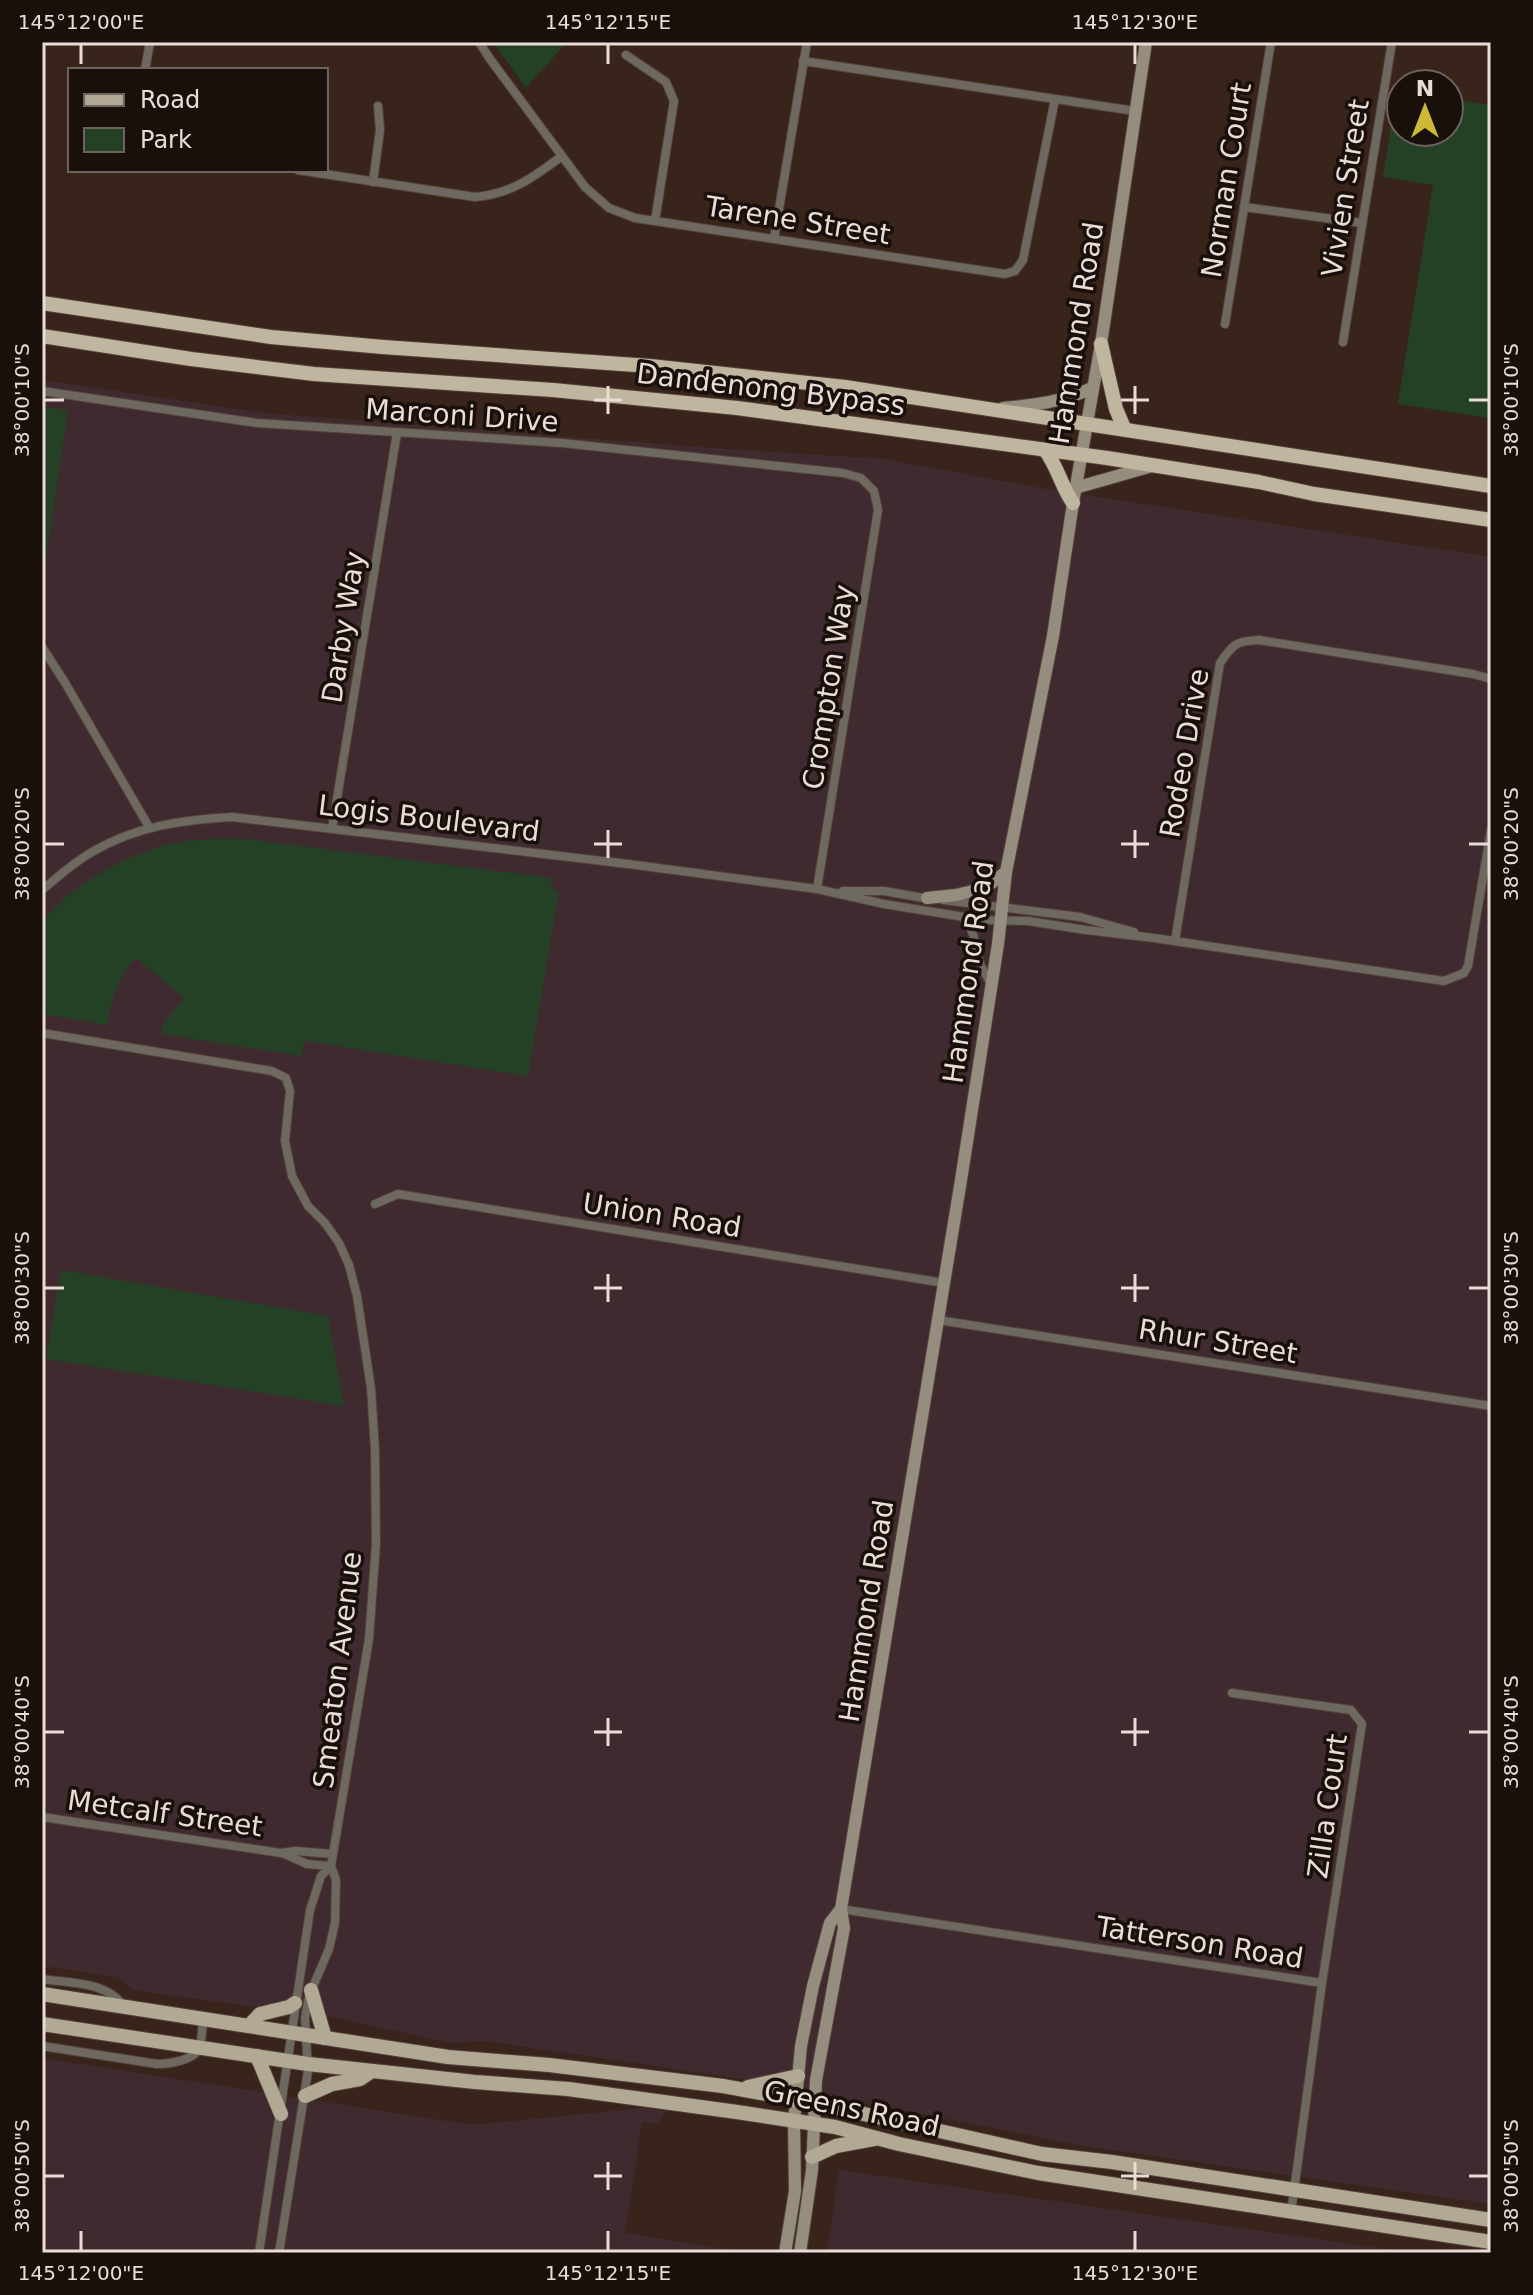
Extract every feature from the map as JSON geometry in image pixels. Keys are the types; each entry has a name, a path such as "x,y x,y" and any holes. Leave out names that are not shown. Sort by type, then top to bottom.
{"highway":[{"name":"Dandenong Bypass","path":"42,303 271,337 732,373 997,408 1491,486"},
{"name":"Dandenong Bypass","path":"42,336 275,370 553,390 706,405 1081,455 1491,520"},
{"path":"1101,344 1116,409 1124,428"},
{"path":"1045,450 1073,503"}],"main road":[{"name":"Hammond Road","path":"800,2253 809,2201 816,2080 844,1928 841,1909 944,1283 1006,872 1053,636 1146,42"},
{"path":"997,408 1072,398 1092,388"},
{"path":"1075,488 1152,466"},
{"path":"927,898 985,888 1006,872"},
{"name":"Hammond Road","path":"785,2253 795,2191 794,2122 801,2046 830,1923 841,1909"},
{"path":"311,1990 325,2038"},
{"name":"Greens Road","path":"42,1994 469,2060 549,2065 740,2089 1019,2150 1491,2220"},
{"path":"249,2026 260,2014 295,2003"},
{"name":"Greens Road","path":"42,2024 308,2064 596,2092 737,2112 835,2127 961,2158 1062,2177 1491,2242"},
{"path":"257,2056 281,2114"},
{"path":"305,2096 332,2084 360,2079 372,2071"},
{"path":"740,2089 798,2076"},
{"path":"812,2157 836,2146 878,2139"},
{"path":"1062,2177 1064,2157"}],"street":[{"path":"145,68 150,42"},
{"name":"Tarene Street","path":"479,42 585,187 609,208 635,218 1005,274 1015,271 1022,264 1055,99"},
{"path":"774,239 807,42"},
{"name":"Norman Court","path":"1225,324 1271,42"},
{"name":"Vivien Street","path":"1343,342 1392,42"},
{"path":"626,55 666,82 674,101 655,221"},
{"path":"803,61 1135,111"},
{"path":"373,182 380,130 378,106"},
{"path":"310,172 464,197 491,196 528,182 562,156"},
{"path":"1244,207 1362,223"},
{"name":"Marconi Drive","path":"42,391 257,423 562,443 794,466 861,478 874,491"},
{"name":"Darby Way","path":"332,829 397,433"},
{"name":"Crompton Way","path":"817,889 878,510 874,491"},
{"name":"Rodeo Drive","path":"1175,941 1220,663 1231,646 1241,641 1259,640 1491,679"},
{"path":"42,647 149,827"},
{"name":"Logis Boulevard","path":"42,890 89,853 119,837 149,827 191,819 232,817 817,889 884,904 962,916 1002,914"},
{"path":"1002,914 1086,930 1444,981 1464,973 1469,960 1491,830"},
{"name":"Logis Boulevard","path":"829,891 884,891 1002,914"},
{"path":"962,916 971,928 981,966 991,984"},
{"name":"Smeaton Avenue","path":"42,1033 279,1073 289,1083 285,1141 292,1176 308,1206 339,1243 357,1296 371,1388 375,1450 376,1535 369,1639 331,1866 336,1880 335,1923 299,2034"},
{"name":"Union Road","path":"375,1204 398,1194 944,1283"},
{"name":"Rhur Street","path":"938,1320 1491,1406"},
{"name":"Zilla Court","path":"1232,1693 1351,1710 1362,1724 1322,1983"},
{"name":"Metcalf Street","path":"42,1817 281,1853 307,1864 331,1866"},
{"name":"Metcalf Street","path":"281,1853 333,1854"},
{"name":"Smeaton Avenue","path":"299,2034 295,2003 313,1900 321,1876 331,1866"},
{"name":"Tatterson Road","path":"841,1909 1322,1983 1291,2213"},
{"name":"Greens Road","path":"42,1979 99,1988 112,1994 125,2007"},
{"path":"42,2046 167,2064 194,2055 199,2047 203,2020"},
{"path":"259,2253 289,2061 299,2034"},
{"path":"279,2253 308,2064 299,2034"}],"shaded area":[{"path":"42,380 264,413 884,459 1046,489 1491,557 1491,2204 1084,2146 736,2078 486,2041 451,2043 337,2018 132,1990 118,1977 42,1966"},
{"path":"42,2058 466,2124 643,2108 666,2111 659,2124 642,2122 625,2233 752,2253 42,2253"},
{"path":"839,2170 1413,2253 827,2253"}],"green space":[{"path":"493,42 567,42 526,88"},
{"path":"1465,101 1491,105 1491,418 1398,404 1433,185 1383,177 1388,148 1465,148"},
{"path":"42,407 68,410 42,586"},
{"path":"209,839 247,839 552,878 551,889 559,891 528,1076 304,1041 301,1056 161,1034 163,1024 184,998 136,958 116,989 107,1025 42,1014 42,922 54,909 82,885 131,858 170,844"},
{"path":"61,1270 328,1316 344,1406 46,1359"}]}
